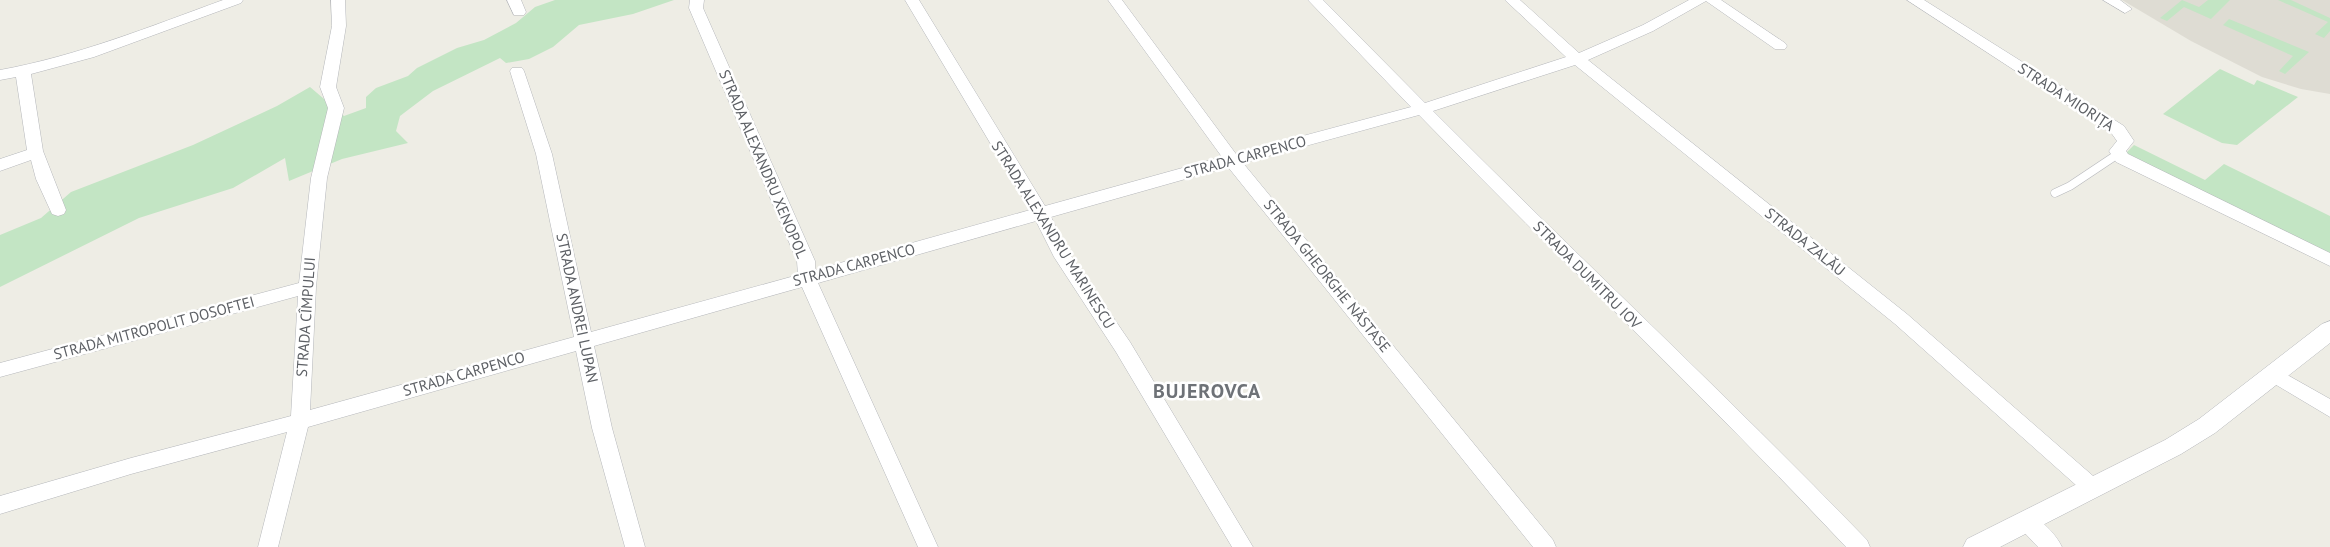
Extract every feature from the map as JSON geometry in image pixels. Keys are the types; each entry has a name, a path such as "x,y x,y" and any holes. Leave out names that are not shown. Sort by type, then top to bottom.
{"street":[{"path":"0,75 23,72 134,37 236,0"},
{"name":"STRADA CÎMPULUI","path":"268,547 300,421 307,287 319,178 336,108 328,86 339,26 338,0"},
{"name":"STRADA ALEXANDRU XENOPOL","path":"697,0 696,8 806,262 807,278 879,442 928,547"},
{"name":"STRADA ALEXANDRU MARINESCU","path":"912,0 1041,214 1060,253 1123,347 1243,547"},
{"name":"STRADA GHEORGHE NĂSTASE","path":"1115,0 1232,160 1546,547"},
{"name":"STRADA DUMITRU IOV","path":"1315,0 1539,228 1778,461 1860,547"},
{"name":"STRADA ZALĂU","path":"1512,0 1578,59 1902,320 2093,488"},
{"name":"STRADA CARPENCO","path":"0,504 1232,160 1424,109 1578,59 1648,28 1699,0"},
{"path":"1712,0 1780,46"},
{"name":"STRADA MIORIȚA","path":"1914,0 2118,130 2126,140 2124,145 2118,148 2118,154 2330,260"},
{"path":"2110,0 2125,9"},
{"name":"STRADA ANDREI LUPAN","path":"517,71 544,154 602,428 635,547"},
{"path":"23,72 35,153 38,156 44,180 58,210"},
{"path":"0,165 35,153"},
{"name":"STRADA MITROPOLIT DOSOFTEI","path":"0,370 307,287"},
{"path":"1976,547 2173,448 2207,426 2275,375 2330,330"},
{"path":"2275,375 2330,409"},
{"path":"2026,522 2052,547"}],"lane":[{"path":"2055,193 2070,186 2118,154"}],"shaded area":[{"path":"2122,0 2330,0 2330,94 2301,89 2262,77 2191,41"}],"green space":[{"path":"555,0 674,0 633,14 579,25 553,47 529,59 506,63 500,58 433,91 400,116 396,131 408,143 342,159 289,181 285,158 233,188 139,218 0,287 0,235 41,218 71,192 193,145 277,106 310,87 344,116 366,108 366,97 376,88 408,76 417,68 457,48 484,40 516,23 535,7"},
{"path":"2182,0 2199,7 2208,0 2230,0 2211,19 2184,7 2167,21 2160,18"},
{"path":"2278,0 2291,0 2330,18 2330,31 2324,38 2315,34 2328,22"},
{"path":"2229,19 2309,52 2285,74 2279,71 2293,56 2223,25"},
{"path":"2220,69 2254,85 2257,80 2298,97 2237,145 2222,143 2163,114"},
{"path":"2134,145 2205,180 2224,164 2330,216 2330,254 2296,241 2126,153"}],"district":[{"name":"BUJEROVCA","path":"1207,391"}]}
